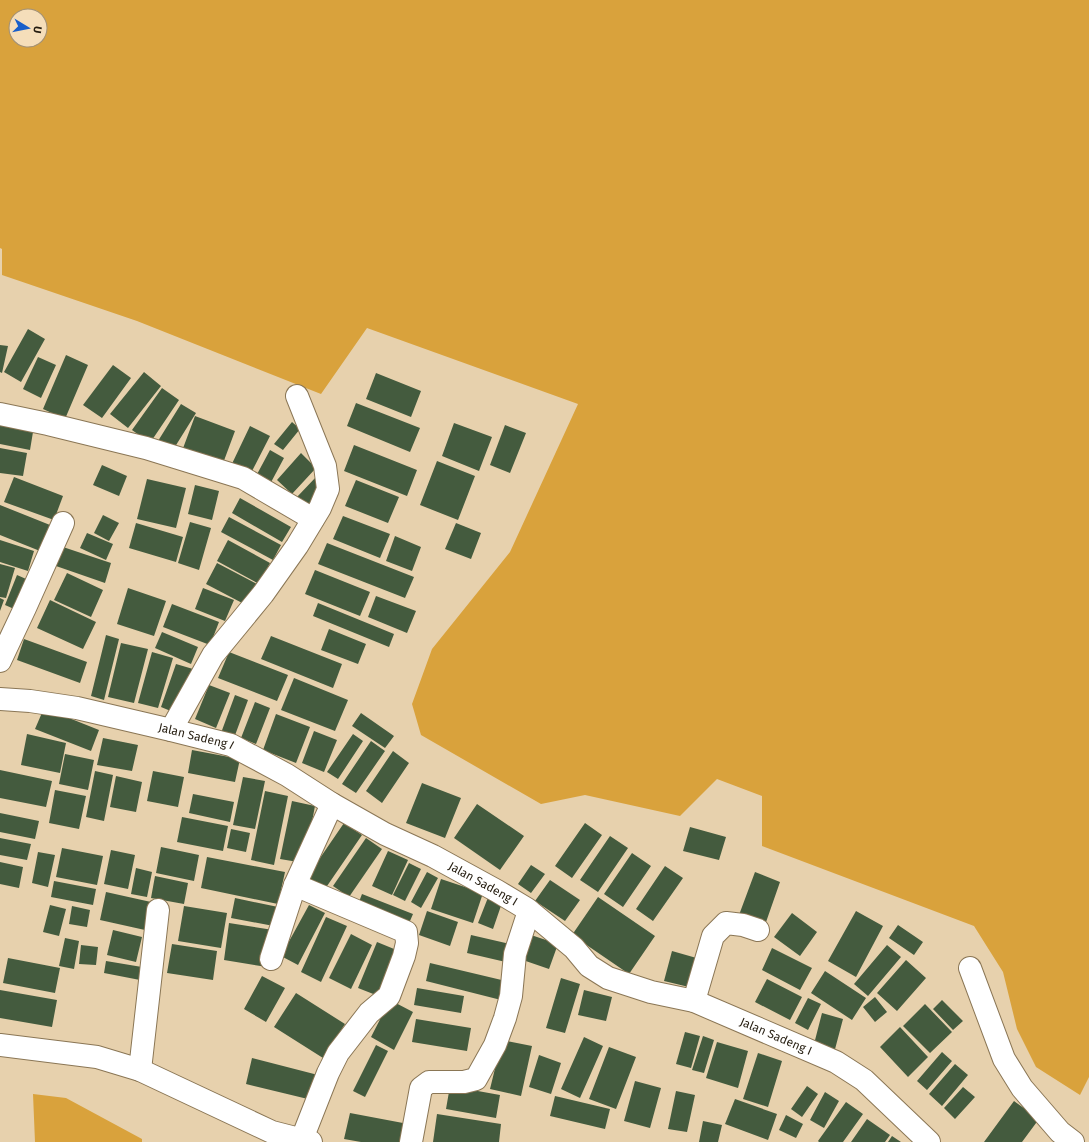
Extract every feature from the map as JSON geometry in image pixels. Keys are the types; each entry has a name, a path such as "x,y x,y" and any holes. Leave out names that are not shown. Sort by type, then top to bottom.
{"street":[{"path":"171,730 213,655 263,594 297,546 320,508 328,489 325,466 297,396"},
{"path":"0,414 146,448 243,478 313,519"},
{"path":"0,661 63,523"},
{"name":"Jalan Sadeng I","path":"0,699 30,701 77,708 231,745 287,775 332,804 385,834 433,856 497,891 529,911 574,948 589,966 608,978 651,992 694,1001 836,1062 864,1080 929,1142"},
{"path":"271,960 295,885 332,804"},
{"path":"0,1045 97,1057 140,1070 272,1132 306,1141 328,1073 338,1053 369,1013 389,996 408,942 406,932 295,885"},
{"path":"140,1070 158,910"},
{"path":"411,1142 421,1088 429,1082 464,1082 476,1079 495,1045 511,996 515,954 529,911"},
{"path":"694,1001 713,936 726,923 743,925 758,930"},
{"path":"970,968 1004,1059 1022,1088 1060,1132 1072,1142"}],"shaded area":[{"path":"0,0 1089,0 1089,1077 1080,1095 1036,1067 1017,1029 1003,972 974,926 762,846 762,796 717,779 680,816 585,795 541,804 421,735 412,704 432,649 510,552 578,404 367,328 321,394 137,321 2,275 2,249 0,248"},
{"path":"33,1094 66,1098 142,1139 142,1142 35,1142"}],"building":[{"path":"28,329 45,339 21,382 4,372"},
{"path":"0,345 8,346 2,373 0,372"},
{"path":"66,355 88,365 65,419 43,409"},
{"path":"38,357 56,365 41,398 23,389"},
{"path":"113,365 131,378 102,418 83,405"},
{"path":"144,372 161,386 128,428 110,414"},
{"path":"376,373 421,391 411,417 366,399"},
{"path":"162,388 179,400 150,443 132,430"},
{"path":"356,403 420,428 410,452 347,426"},
{"path":"181,404 196,413 173,450 158,441"},
{"path":"195,416 235,431 222,466 182,451"},
{"path":"0,420 34,426 30,450 0,444"},
{"path":"292,422 300,429 283,450 274,444"},
{"path":"454,423 492,437 479,471 442,456"},
{"path":"505,425 526,433 510,473 490,465"},
{"path":"250,426 270,436 248,479 229,470"},
{"path":"354,445 417,470 407,496 344,471"},
{"path":"0,448 27,453 23,476 0,473"},
{"path":"270,450 284,458 269,486 255,478"},
{"path":"301,453 316,468 292,494 277,480"},
{"path":"437,461 475,476 458,520 420,505"},
{"path":"102,465 127,476 119,496 93,485"},
{"path":"14,477 63,496 54,520 4,502"},
{"path":"316,477 327,487 308,507 297,497"},
{"path":"147,479 186,488 176,528 137,519"},
{"path":"356,480 399,497 388,523 345,506"},
{"path":"195,485 219,491 212,520 188,514"},
{"path":"240,498 291,527 282,542 232,513"},
{"path":"0,505 50,525 40,551 0,535"},
{"path":"103,515 119,523 109,541 94,533"},
{"path":"343,516 390,534 380,558 333,539"},
{"path":"229,517 281,545 273,560 221,532"},
{"path":"190,522 211,528 199,570 178,563"},
{"path":"136,523 183,537 176,562 129,548"},
{"path":"456,523 481,533 471,559 445,549"},
{"path":"87,533 113,544 106,560 80,548"},
{"path":"395,536 421,547 412,571 386,561"},
{"path":"0,540 34,551 28,571 0,562"},
{"path":"228,540 270,563 259,584 217,561"},
{"path":"327,543 414,577 405,598 318,564"},
{"path":"63,547 111,563 105,583 56,566"},
{"path":"217,563 257,584 246,605 206,584"},
{"path":"0,564 15,568 6,598 0,597"},
{"path":"315,570 370,592 360,616 305,594"},
{"path":"67,573 103,590 91,617 54,600"},
{"path":"17,575 33,582 21,612 5,605"},
{"path":"128,588 166,601 154,636 117,624"},
{"path":"203,588 234,600 225,621 195,609"},
{"path":"376,596 416,611 407,633 368,617"},
{"path":"0,598 4,600 0,611"},
{"path":"50,600 96,622 83,649 37,628"},
{"path":"318,603 394,634 389,647 313,616"},
{"path":"172,604 219,622 210,645 163,627"},
{"path":"329,629 366,644 358,664 321,650"},
{"path":"162,632 198,647 191,664 155,648"},
{"path":"106,635 119,639 104,700 91,696"},
{"path":"271,636 342,664 333,688 261,659"},
{"path":"24,639 87,662 80,683 17,660"},
{"path":"121,643 148,649 134,703 108,697"},
{"path":"152,652 173,658 158,708 138,703"},
{"path":"229,652 288,675 277,701 218,678"},
{"path":"176,664 193,669 178,714 161,707"},
{"path":"294,678 348,700 335,731 281,710"},
{"path":"209,685 230,693 216,728 195,719"},
{"path":"235,695 248,700 234,738 221,733"},
{"path":"255,702 270,708 256,744 241,738"},
{"path":"44,708 99,730 91,751 35,729"},
{"path":"361,713 394,736 385,748 352,726"},
{"path":"276,714 310,727 296,763 263,750"},
{"path":"314,731 337,740 324,772 302,763"},
{"path":"27,734 66,743 60,773 21,765"},
{"path":"353,734 363,741 338,779 327,772"},
{"path":"103,738 138,745 132,771 97,765"},
{"path":"371,741 385,751 356,793 342,784"},
{"path":"192,750 240,759 235,782 188,773"},
{"path":"393,751 409,763 382,803 366,791"},
{"path":"65,754 94,760 88,790 59,784"},
{"path":"0,770 52,781 46,807 0,798"},
{"path":"95,771 113,775 104,821 86,817"},
{"path":"153,771 184,777 178,807 147,801"},
{"path":"116,776 142,782 136,812 110,807"},
{"path":"243,777 265,781 255,829 233,825"},
{"path":"422,783 461,798 445,838 406,823"},
{"path":"55,790 86,796 79,829 49,823"},
{"path":"265,791 288,796 274,865 251,860"},
{"path":"193,794 234,802 230,822 189,813"},
{"path":"292,801 315,806 304,863 280,859"},
{"path":"477,804 524,836 500,870 454,838"},
{"path":"0,813 39,821 35,839 0,832"},
{"path":"182,817 228,826 223,851 177,842"},
{"path":"344,823 362,835 325,889 307,877"},
{"path":"585,823 602,835 572,878 555,866"},
{"path":"690,827 726,837 719,860 683,851"},
{"path":"231,829 250,833 246,852 227,848"},
{"path":"610,836 628,848 598,892 580,880"},
{"path":"0,838 31,844 27,860 0,855"},
{"path":"366,838 382,849 349,897 333,886"},
{"path":"161,847 199,855 194,881 156,873"},
{"path":"62,848 103,856 97,885 56,877"},
{"path":"111,850 135,855 128,889 104,884"},
{"path":"388,851 408,860 392,895 372,886"},
{"path":"38,852 55,855 48,887 32,883"},
{"path":"632,853 651,866 623,907 604,894"},
{"path":"207,857 285,872 278,904 201,888"},
{"path":"0,862 23,867 19,888 0,884"},
{"path":"409,863 421,869 405,901 393,895"},
{"path":"531,865 545,874 531,893 518,884"},
{"path":"665,866 683,878 653,921 636,909"},
{"path":"136,868 152,872 147,897 131,894"},
{"path":"427,872 438,878 421,908 411,902"},
{"path":"755,872 780,882 765,925 739,915"},
{"path":"155,876 188,883 184,904 151,898"},
{"path":"441,879 483,893 473,923 431,909"},
{"path":"550,880 580,900 565,921 535,901"},
{"path":"54,881 96,889 93,905 51,897"},
{"path":"106,892 151,902 145,930 100,920"},
{"path":"362,894 413,914 407,928 357,907"},
{"path":"489,895 503,900 493,929 478,923"},
{"path":"598,897 655,936 629,974 572,935"},
{"path":"235,898 283,908 279,927 231,918"},
{"path":"50,905 66,909 59,936 43,932"},
{"path":"309,905 325,913 298,965 281,956"},
{"path":"72,906 90,910 87,927 69,924"},
{"path":"184,906 227,913 221,948 178,941"},
{"path":"427,911 458,922 450,946 419,935"},
{"path":"856,911 883,926 856,977 828,961"},
{"path":"792,913 817,932 800,956 774,937"},
{"path":"326,917 347,926 321,982 301,972"},
{"path":"229,923 273,930 267,967 224,960"},
{"path":"898,925 923,942 914,955 889,938"},
{"path":"113,930 142,937 136,962 107,955"},
{"path":"525,933 558,944 549,969 517,958"},
{"path":"351,934 372,945 351,989 329,978"},
{"path":"471,935 514,945 510,963 467,953"},
{"path":"65,938 79,941 74,969 59,966"},
{"path":"377,942 399,951 381,997 358,988"},
{"path":"172,944 217,951 213,980 167,973"},
{"path":"81,945 98,947 96,965 79,964"},
{"path":"887,945 901,957 868,996 854,984"},
{"path":"772,948 812,968 800,990 762,970"},
{"path":"672,951 700,959 693,988 664,981"},
{"path":"8,958 60,968 55,993 3,983"},
{"path":"906,960 926,978 897,1011 877,993"},
{"path":"106,961 142,967 140,980 104,973"},
{"path":"430,963 510,982 505,1001 426,981"},
{"path":"825,971 866,998 852,1020 811,993"},
{"path":"262,976 285,988 266,1022 244,1009"},
{"path":"561,978 580,984 565,1033 546,1028"},
{"path":"767,979 802,997 790,1020 755,1002"},
{"path":"417,988 464,996 461,1013 414,1005"},
{"path":"0,990 57,1000 52,1027 0,1018"},
{"path":"584,990 612,997 606,1021 578,1015"},
{"path":"296,993 345,1024 323,1058 274,1027"},
{"path":"875,997 887,1012 875,1022 863,1007"},
{"path":"808,998 821,1004 808,1030 795,1023"},
{"path":"390,1000 413,1012 394,1050 371,1037"},
{"path":"942,1000 963,1021 953,1030 933,1009"},
{"path":"925,1004 952,1032 930,1053 903,1026"},
{"path":"822,1013 843,1019 834,1053 813,1048"},
{"path":"416,1019 471,1028 467,1051 412,1042"},
{"path":"900,1027 928,1057 908,1077 880,1047"},
{"path":"685,1032 700,1036 691,1068 676,1064"},
{"path":"703,1036 714,1040 704,1073 692,1070"},
{"path":"584,1037 603,1046 580,1098 561,1089"},
{"path":"502,1040 532,1046 521,1096 490,1089"},
{"path":"717,1042 748,1051 738,1088 706,1078"},
{"path":"376,1045 388,1051 365,1097 353,1091"},
{"path":"609,1047 636,1057 616,1109 589,1099"},
{"path":"942,1052 952,1061 927,1090 917,1081"},
{"path":"758,1053 782,1061 768,1107 743,1099"},
{"path":"539,1055 561,1063 551,1094 529,1087"},
{"path":"252,1058 318,1075 312,1100 246,1084"},
{"path":"955,1064 968,1075 942,1106 929,1094"},
{"path":"635,1081 661,1088 650,1128 624,1121"},
{"path":"450,1086 500,1095 496,1118 446,1109"},
{"path":"807,1086 818,1094 802,1117 791,1109"},
{"path":"963,1087 975,1097 955,1119 944,1108"},
{"path":"676,1091 695,1095 687,1132 668,1129"},
{"path":"825,1092 839,1101 824,1128 810,1120"},
{"path":"555,1096 610,1109 605,1129 550,1116"},
{"path":"735,1099 777,1114 768,1140 725,1124"},
{"path":"1014,1101 1039,1119 1022,1142 984,1142"},
{"path":"846,1102 863,1114 843,1142 819,1142 818,1141"},
{"path":"350,1113 403,1123 400,1142 361,1142 344,1139"},
{"path":"437,1114 501,1124 499,1142 433,1142"},
{"path":"786,1115 803,1124 796,1138 779,1130"},
{"path":"867,1119 890,1135 885,1142 851,1142"},
{"path":"703,1121 722,1125 718,1142 699,1142"},
{"path":"892,1136 901,1142 888,1142"}]}
